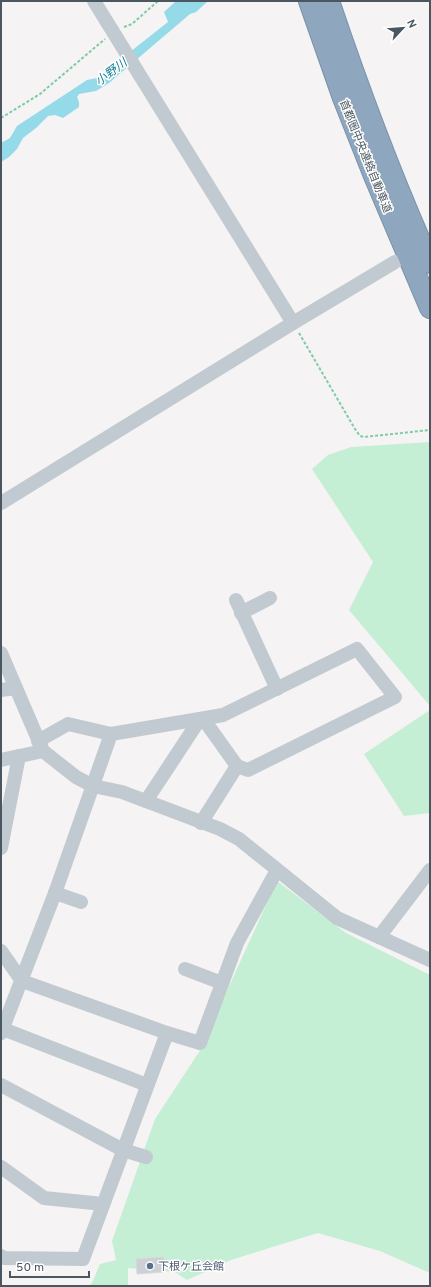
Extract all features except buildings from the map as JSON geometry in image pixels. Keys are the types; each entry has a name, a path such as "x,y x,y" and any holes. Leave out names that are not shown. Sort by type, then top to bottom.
{"highway":[{"name":"首都圏中央連絡自動車道","path":"320,3 366,108 399,194 430,263"},
{"name":"首都圏中央連絡自動車道","path":"320,3 343,98 374,176 430,308"}],"street":[{"path":"94,1 293,323"},
{"path":"1,503 395,262"},
{"path":"270,598 238,606 277,689"},
{"path":"1,760 19,756 41,746 68,724 112,734 223,715 357,649 395,697 248,770 237,766 207,724 200,719"},
{"path":"1,653 41,746 76,777 93,786 122,792 220,829 239,839 336,918 429,958"},
{"path":"1,690 16,688"},
{"path":"146,801 200,719"},
{"path":"112,734 55,894 2,1031 147,1085"},
{"path":"1,848 19,756"},
{"path":"201,823 237,766"},
{"path":"1,951 22,981 167,1033 200,1043 237,942 277,870"},
{"path":"379,937 430,870"},
{"path":"55,894 82,902"},
{"path":"184,969 222,983"},
{"path":"1,1256 4,1258 83,1259 167,1033"},
{"path":"1,1085 123,1150 146,1157"},
{"path":"1,1167 44,1198 103,1204"}],"path":[{"path":"1,118 40,94 115,35 132,24 158,1"},
{"path":"293,323 355,430 360,436 364,437 430,430"}],"green space":[{"path":"430,442 430,706 349,610 373,562 312,469 328,455 351,447"},
{"path":"430,710 430,813 404,816 364,754"},
{"path":"277,881 346,933 430,975 430,1273 380,1251 318,1233 231,1260 187,1280 175,1272 128,1268 128,1286 88,1286 92,1283 100,1264 116,1260 112,1241 155,1119 199,1052"}],"water":[{"name":"小野川","path":"176,1 208,1 196,12 190,14 109,83 96,91 79,94 77,97 79,107 63,118 55,115 48,116 23,138 17,149 9,157 1,162 1,143 10,138 17,126 87,80 97,78 168,22 164,12"}],"place":[{"name":"下根ケ丘会館","path":"150,1266"}]}
